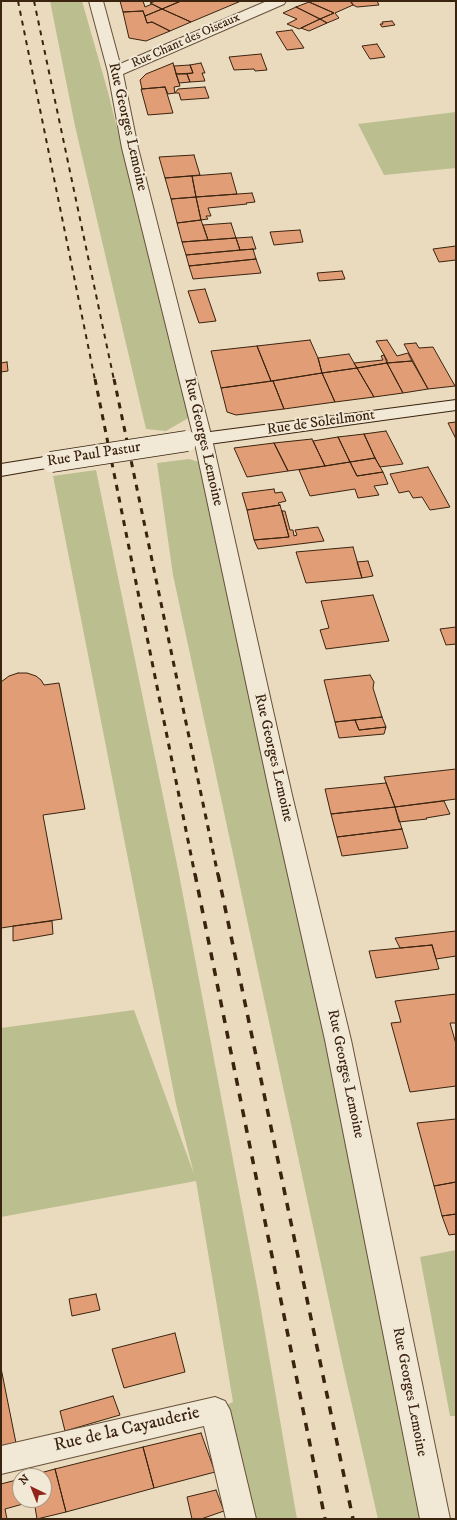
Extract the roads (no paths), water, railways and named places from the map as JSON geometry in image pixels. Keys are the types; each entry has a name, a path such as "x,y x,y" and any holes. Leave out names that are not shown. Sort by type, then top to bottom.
{"street":[{"name":"Rue Georges Lemoine","path":"96,1 116,72 130,148 195,440 281,795 338,1040 435,1519"},
{"name":"Rue Chant des Oiseaux","path":"116,72 278,1"},
{"name":"Rue de Soleilmont","path":"195,440 456,405"},
{"name":"Rue Paul Pastur","path":"1,470 195,440"},
{"name":"Rue de la Cayauderie","path":"1,1460 215,1410 241,1519"}],"railway":[{"path":"18,1 95,380"},
{"path":"34,1 114,380"},
{"path":"95,379 195,875"},
{"path":"114,379 218,875"},
{"path":"195,874 325,1519"},
{"path":"218,874 353,1519"}]}
